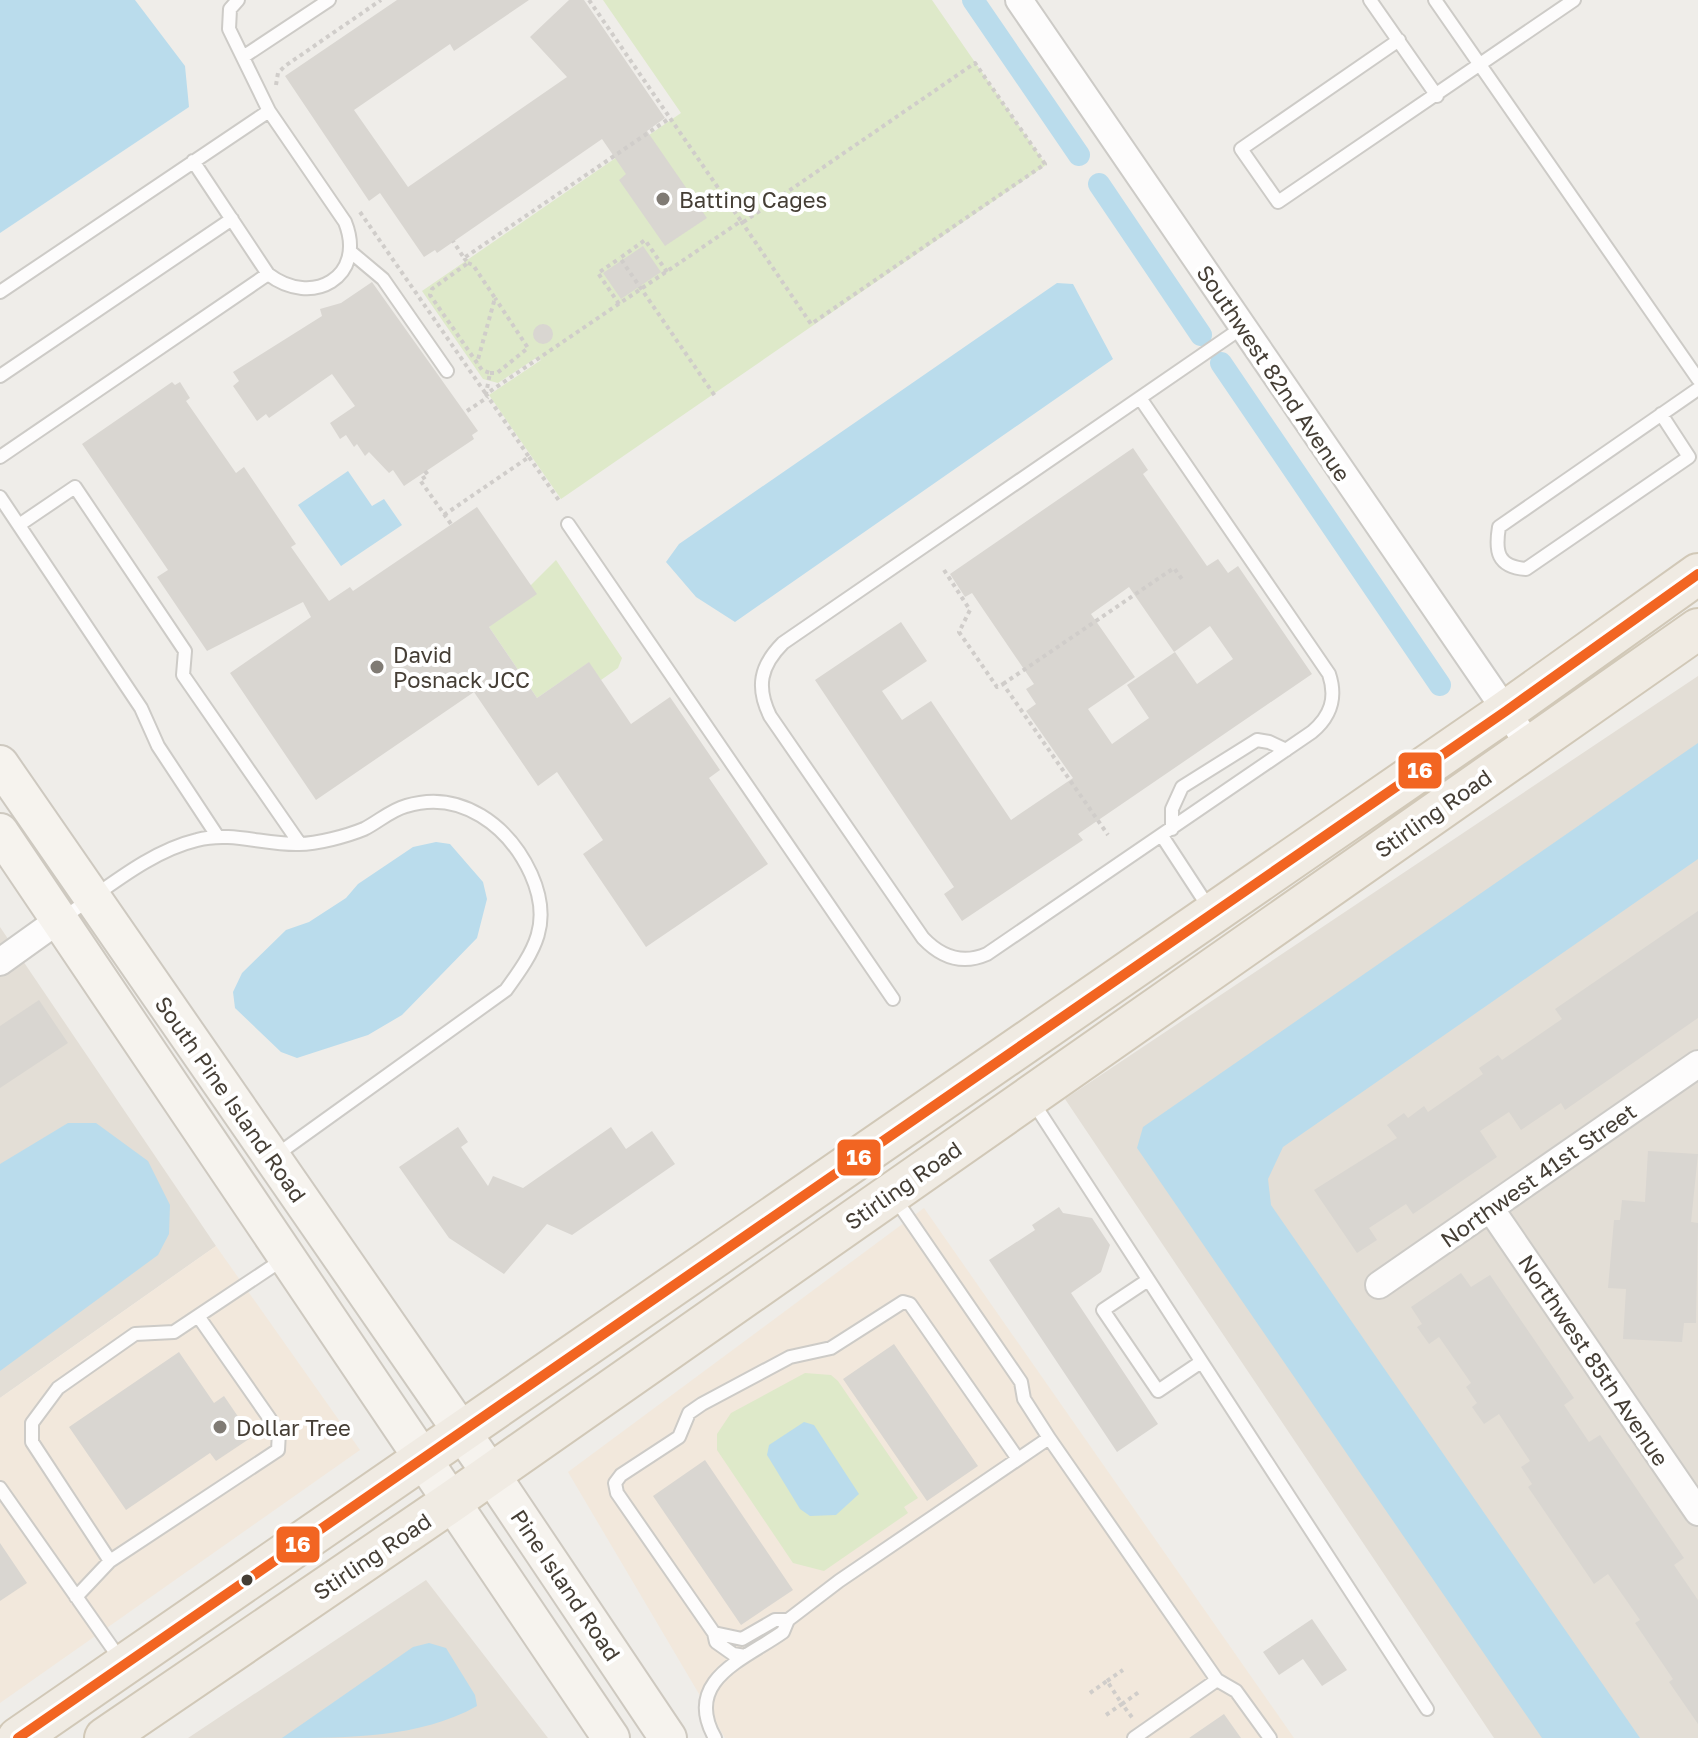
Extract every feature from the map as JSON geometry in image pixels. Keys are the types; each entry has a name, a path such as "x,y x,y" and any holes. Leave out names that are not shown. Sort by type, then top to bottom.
{"main road":[{"name":"Stirling Road","path":"18,1738 1506,711 1698,574"},
{"name":"Stirling Road","path":"105,1738 451,1502 1698,629"},
{"name":"South Pine Island Road","path":"0,764 462,1433"},
{"name":"South Pine Island Road","path":"0,832 423,1459"},
{"path":"1003,1059 1029,1096"},
{"name":"Pine Island Road","path":"462,1433 668,1738"},
{"path":"423,1459 611,1738"}],"street":[{"name":"Southwest 82nd Avenue","path":"1019,0 1530,746"},
{"path":"0,962 60,919"},
{"name":"Northwest 41st Street","path":"1379,1285 1698,1064"},
{"name":"Northwest 85th Avenue","path":"1490,1208 1698,1512"}],"lane":[{"path":"193,161 268,274 295,290 309,290 335,279 352,253 352,239 345,222 269,111 229,29 230,9 238,0"},
{"path":"243,57 329,0"},
{"path":"1370,0 1437,96"},
{"path":"1435,0 1698,379"},
{"path":"1399,40 1241,149 1278,202 1574,0"},
{"path":"0,292 269,111"},
{"path":"0,376 232,219"},
{"path":"352,253 383,279 447,371"},
{"path":"0,457 268,274"},
{"path":"1140,398 1329,674 1333,698 1329,712 1323,722 1286,750 987,954 969,960 944,955 923,938 770,716 761,691 765,665 783,643 1243,327"},
{"path":"1661,414 1689,457 1526,569 1502,562 1495,549 1499,527 1661,414 1698,389"},
{"path":"19,525 75,487 185,651 183,675 300,844"},
{"path":"0,497 141,708 158,746 218,837"},
{"path":"568,524 893,999"},
{"path":"1213,914 1167,833 1172,809 1182,787 1257,740 1286,750"},
{"path":"60,919 162,855 195,840 218,837 300,844 361,830 405,806 445,800 486,816 522,854 540,895 540,928 531,955 506,990 272,1158"},
{"path":"1029,1096 1427,1709"},
{"path":"891,1193 1021,1382 1024,1399 1049,1438 1217,1680 1236,1691 1270,1738"},
{"path":"110,1561 32,1442 32,1423 46,1400 58,1388 135,1334 174,1332 285,1258"},
{"path":"1148,1280 1103,1310 1158,1391 1201,1362"},
{"path":"745,1656 716,1642 714,1633 617,1493 615,1483 621,1475 679,1437 689,1413 790,1357 831,1348 903,1302 910,1304 1018,1459"},
{"path":"76,1597 110,1561 278,1450 279,1432 198,1316"},
{"path":"715,1738 704,1709 719,1676 783,1632 788,1620 839,1581 1049,1438"},
{"path":"0,1488 124,1665"},
{"path":"714,1633 742,1639 775,1620 788,1620"},
{"path":"1136,1732 1217,1680"}],"path":[{"path":"277,91 278,73 285,66 381,0"},
{"path":"467,411 619,304 741,222 975,63 1045,164 811,324 741,222 670,118 589,0"},
{"path":"453,241 466,261 473,265 528,348 497,373 484,373 430,293 466,261 670,118"},
{"path":"357,208 560,502"},
{"path":"619,304 598,273 645,240 667,272"},
{"path":"620,258 715,396"},
{"path":"477,363 495,298"},
{"path":"487,396 490,373"},
{"path":"444,515 529,457"},
{"path":"425,471 428,475 420,480 451,524"},
{"path":"944,570 970,610 959,632 997,687 1174,568 1184,582"},
{"path":"1003,684 1108,835"},
{"path":"1090,1693 1123,1670"},
{"path":"1107,1681 1136,1732"},
{"path":"1106,1715 1139,1692"}],"shaded area":[{"path":"1698,676 1698,1738 1494,1738 1065,1099"},
{"path":"0,927 216,1246 0,1398"},
{"path":"924,1208 1294,1738 725,1738 568,1472"},
{"path":"216,1246 360,1450 0,1703 0,1398"},
{"path":"426,1580 548,1738 188,1738"}],"green space":[{"path":"603,0 932,0 1046,165 561,499 489,395 541,360 539,356 498,383 483,379 422,291 681,113"},
{"path":"556,560 622,658 618,668 601,680 588,663 537,698 489,627"},
{"path":"805,1373 831,1375 838,1381 918,1498 904,1507 908,1513 824,1571 793,1563 717,1450 717,1434 731,1413"}],"water":[{"path":"0,0 135,0 185,66 189,107 0,233"},
{"path":"1057,283 1073,284 1113,359 735,622 696,597 666,562 679,544"},
{"path":"348,471 372,506 384,499 402,525 341,566 298,505"},
{"path":"1698,743 1698,859 1283,1147 1268,1179 1271,1205 1640,1738 1542,1738 1137,1148 1143,1127"},
{"path":"436,842 450,844 483,882 487,899 477,938 402,1015 368,1035 297,1058 281,1052 235,1008 233,992 242,973 286,930 309,922 346,898 358,884 413,847"},
{"path":"68,1123 96,1123 148,1161 170,1205 169,1234 158,1255 0,1371 0,1164"},
{"path":"804,1422 814,1425 859,1494 836,1515 810,1516 800,1509 767,1455 769,1445"},
{"path":"429,1643 446,1648 475,1695 477,1706 455,1717 408,1730 332,1738 282,1738 413,1647"}],"building":[{"path":"397,0 529,0 454,51 450,44 354,110 408,187 567,77 530,37 569,0 584,0 665,118 647,131 707,218 665,246 619,180 626,174 602,139 437,253 435,250 424,257 380,193 369,201 285,76"},
{"path":"643,246 661,272 621,299 603,273"},
{"path":"372,282 478,431 472,435 474,439 404,486 393,470 389,473 369,452 365,456 346,435 340,439 330,423 355,406 332,374 269,418 266,414 257,421 233,386 239,381 233,372 322,316 320,309 341,303"},
{"path":"543,324 550,327 553,334 550,341 543,344 536,341 533,334 536,327"},
{"name":"David Posnack JCC","path":"172,382 175,385 180,382 190,398 186,401 236,473 244,467 296,544 291,547 329,601 350,587 353,591 477,507 537,594 489,627 537,698 589,662 631,724 670,697 720,770 709,778 768,864 646,947 583,854 603,840 557,772 538,786 474,692 316,800 230,673 311,617 303,602 207,651 157,577 168,570 82,444"},
{"path":"1133,448 1148,470 1143,474 1207,566 1218,559 1228,573 1238,566 1312,674 1078,834 1083,840 962,921 944,894 954,887 815,680 901,622 927,661 882,691 902,720 931,701 1011,820 1073,778 1026,711 1036,704 1026,689 1034,684 972,593 965,597 950,574","holes":["1129,587 1174,652 1210,626 1233,659 1197,684 1175,652 1127,685 1149,718 1112,744 1088,709 1135,677 1091,614"]},
{"path":"1698,911 1698,1018 1565,1110 1561,1103 1521,1130 1509,1112 1480,1131 1497,1157 1413,1214 1406,1204 1369,1228 1377,1240 1357,1253 1314,1190 1397,1138 1387,1125 1404,1113 1408,1118 1424,1106 1428,1112 1483,1074 1479,1068 1498,1055 1502,1060 1562,1019 1555,1009"},
{"path":"39,1000 68,1043 0,1088 0,1026"},
{"path":"458,1127 468,1142 461,1147 488,1186 493,1176 523,1188 611,1127 626,1149 652,1131 675,1164 572,1235 547,1224 504,1274 449,1238 399,1167"},
{"path":"1648,1151 1698,1154 1691,1222 1698,1223 1696,1323 1684,1323 1682,1342 1623,1339 1626,1289 1608,1288 1614,1220 1620,1220 1622,1200 1645,1202"},
{"path":"1059,1207 1063,1213 1092,1218 1110,1245 1101,1272 1071,1293 1158,1424 1117,1452 989,1260 1035,1230 1032,1225"},
{"path":"1461,1273 1471,1287 1490,1275 1574,1398 1564,1405 1589,1442 1600,1435 1684,1558 1674,1565 1698,1600 1698,1724 1669,1682 1673,1679 1635,1623 1640,1620 1608,1574 1594,1584 1528,1487 1532,1484 1521,1467 1530,1461 1499,1414 1484,1424 1472,1407 1477,1403 1466,1387 1471,1383 1439,1337 1429,1344 1417,1327 1422,1324 1411,1307"},
{"path":"894,1344 978,1466 927,1501 843,1379"},
{"path":"179,1352 214,1403 224,1396 252,1437 216,1461 210,1453 126,1510 69,1427"},
{"path":"705,1460 793,1590 741,1625 653,1496"},
{"path":"0,1543 27,1583 0,1601"},
{"path":"1312,1619 1347,1670 1322,1686 1303,1659 1279,1675 1263,1652"},
{"path":"1224,1714 1241,1738 1189,1738"}],"waterway":[{"path":"973,0 1079,155"},
{"path":"1099,184 1201,335"},
{"path":"1221,363 1440,685"}],"transit line":[{"name":"16","path":"18,1738 1506,711 1698,574"}],"place":[{"name":"Batting Cages","path":"663,199"},
{"name":"David Posnack JCC","path":"377,667"},
{"name":"Dollar Tree","path":"220,1427"}]}
